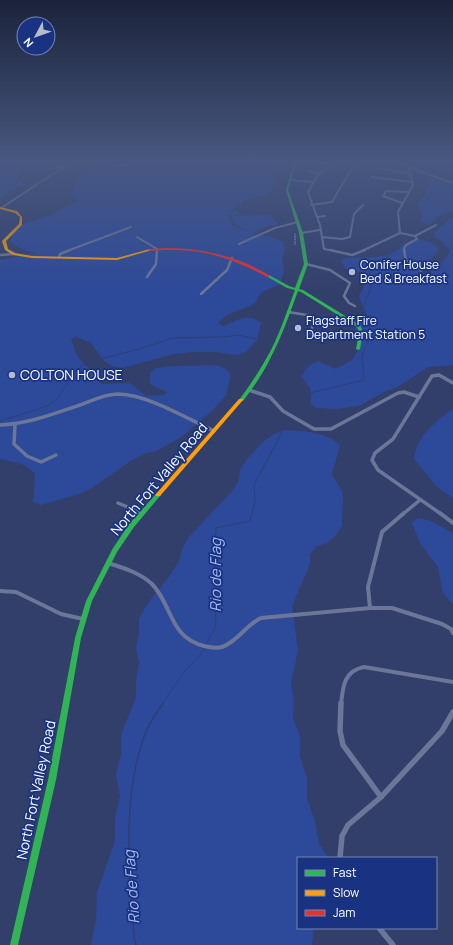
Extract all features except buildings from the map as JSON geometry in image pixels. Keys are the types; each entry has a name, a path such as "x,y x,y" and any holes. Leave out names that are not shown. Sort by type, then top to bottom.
{"main road":[{"name":"North Fort Valley Road","path":"14,945 52,780 76,644 90,598 119,544 142,513 248,390 269,358 306,264 301,233 292,205"},
{"path":"0,208 16,212 21,217 21,224 4,241 6,249 14,254 32,257 117,259 166,248 212,252 232,258 247,264 288,287 297,289 359,326 362,332 358,349"}],"street":[{"path":"311,205 317,217 324,250 328,252 354,255 400,233 415,236 436,225"},
{"path":"322,237 342,239 350,237 354,214 363,205"},
{"path":"400,233 398,212 401,205"},
{"path":"317,217 325,216"},
{"path":"239,244 251,240 270,229 298,222"},
{"path":"59,257 60,254 64,252 131,227"},
{"path":"301,233 320,230"},
{"path":"415,236 416,239 408,243 404,248 406,261 419,267 421,271"},
{"path":"137,237 157,249 159,259 147,277"},
{"path":"0,255 14,254"},
{"path":"201,294 227,270 232,258"},
{"path":"306,264 321,267 343,276 350,283 344,296 349,303 355,306"},
{"path":"288,312 313,316 315,320 310,333"},
{"path":"453,383 439,375 432,376 391,441 374,454 372,460 378,470 453,523"},
{"path":"248,390 270,397 283,411 314,429 326,430 331,429 393,395 404,392 419,397"},
{"path":"0,424 15,425 84,403 98,396 118,394 145,400 214,431"},
{"path":"15,425 14,444 27,456 41,462 56,455"},
{"path":"370,608 368,587 382,532 420,500"},
{"path":"118,503 142,513"},
{"path":"108,563 134,572 146,580 156,590 176,628 181,634 191,642 213,648 218,648 228,644 247,625 261,618 370,608 392,608 442,624 452,631"},
{"path":"0,591 16,592 61,614 83,619"},
{"path":"381,797 343,745 341,738 340,730 344,685 348,674 355,669 364,666 453,682"},
{"path":"340,857 342,836 348,825 381,797 442,731 453,712"},
{"path":"380,929 393,945"}],"shaded area":[{"path":"238,205 229,213 236,211 241,213 233,216 266,215 267,217 267,215 271,215 272,219 279,223 253,233 269,236 283,242 285,250 282,258 284,271 280,284 260,294 257,301 253,305 227,315 219,323 223,326 242,318 252,318 261,323 257,340 246,352 236,355 215,352 174,354 122,368 112,366 104,361 91,343 76,337 71,339 77,356 94,374 96,380 102,384 130,383 146,396 163,395 167,392 150,384 150,373 156,368 217,365 226,369 231,374 226,395 212,411 180,438 156,451 144,454 132,460 92,488 79,494 41,505 33,502 35,474 23,465 0,459 0,260 36,253 20,248 10,242 13,234 24,224 52,215 66,206","holes":["229,214 232,216 233,223 248,232 232,225"]},
{"path":"417,205 453,205 453,211 442,214 428,225 420,221 423,214"},
{"path":"453,217 453,365 428,367 396,388 386,391 359,406 337,409 316,408 311,404 311,390 302,377 306,369 318,361 336,369 352,360 360,347 355,329 364,312 359,296 367,281 363,273 345,268 341,261 345,258 383,256 397,250 408,242 420,240 438,247 438,252 420,270 419,273 423,275 439,265 450,251 444,243 434,236 434,232"},
{"path":"453,410 453,498 437,487 414,459 418,444 422,437 433,425"},
{"path":"285,430 307,432 328,437 340,445 332,474 343,493 342,526 336,535 327,543 317,546 310,554 310,564 292,606 298,650 291,683 294,701 293,719 300,737 300,757 307,777 307,799 315,821 319,844 328,857 297,857 297,929 314,929 312,945 91,945 96,920 97,893 115,841 115,818 120,796 116,775 121,754 121,735 136,697 136,680 139,663 136,648 139,632 139,618 148,603 171,574 179,561 182,549 189,537 233,490 239,480 240,470 246,460 264,441 274,434"},
{"path":"418,518 431,521 453,533 453,604 443,593 438,567 420,543 412,523"}],"waterway":[{"name":"Rio de Flag","path":"371,205 381,216 379,231 388,236"},
{"name":"Rio de Flag","path":"291,415 296,407 310,393 364,380 362,355 370,337 370,331 369,323 363,307 372,285 369,271 387,259 398,243 395,239"},
{"path":"0,421 48,406 58,398 76,370 88,362 139,349 172,338 223,337 239,335 264,341 275,340"},
{"name":"Rio de Flag","path":"206,644 216,626 214,574 216,528 250,521 255,502 254,485 290,417"},
{"name":"Rio de Flag","path":"162,704 184,672 200,655 205,647"},
{"name":"Rio de Flag","path":"136,945 134,936 129,859 130,809 137,759 145,734 163,703"}],"railway":[{"path":"295,234 295,244"}],"traffic: fast":[{"path":"241,400 269,358 281,332 306,264 301,233 292,205"},
{"path":"268,276 288,287 302,291 359,326 361,332 358,349"},
{"path":"14,945 52,780 78,638 89,601 115,550 132,525 158,495"}],"traffic: slow":[{"path":"0,208 16,212 21,217 21,224 4,241 6,249 14,254 32,257 117,259 150,250"},
{"path":"158,495 241,400"}],"traffic: jam":[{"path":"150,250 181,249 211,253 240,262 268,276"}],"place":[{"name":"Conifer House Bed & Breakfast","path":"352,272"},
{"name":"Flagstaff Fire Department Station 5","path":"298,328"},
{"name":"COLTON HOUSE","path":"12,375"}]}
